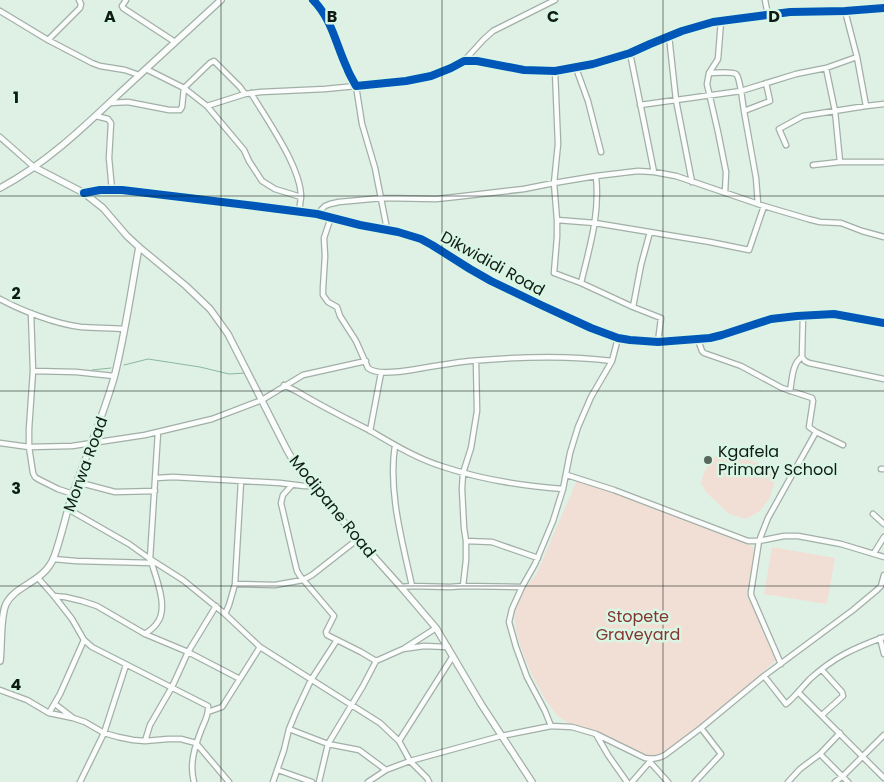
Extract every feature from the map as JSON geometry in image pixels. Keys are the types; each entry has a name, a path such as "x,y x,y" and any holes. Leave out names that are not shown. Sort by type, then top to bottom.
{"main road":[{"path":"0,188 15,180 60,147 221,0"},
{"name":"Modipane Road","path":"34,167 84,193 103,208 127,236 210,309 228,334 290,456 313,486 436,628 480,704 532,782"},
{"name":"Morwa Road","path":"0,661 6,605 18,592 38,578 48,568 53,559 77,482 101,419 114,376 139,247"}],"street":[{"path":"48,40 80,8 79,0"},
{"path":"126,0 122,6 123,8 175,42"},
{"path":"313,0 332,28 356,86 362,124 375,168 387,229"},
{"path":"207,106 252,93 325,90 390,83 430,76 464,61 493,31 555,0"},
{"path":"765,0 768,15"},
{"path":"464,61 524,70 555,71 576,68 630,53 696,26 721,21 790,12 884,8"},
{"path":"0,11 48,40 100,66 125,70 139,75"},
{"path":"845,11 857,57 866,106"},
{"path":"721,21 718,58 709,73 707,84 726,172 725,193"},
{"path":"669,36 676,100 692,182"},
{"path":"630,53 654,172"},
{"path":"640,105 741,90 796,74 826,68 857,57"},
{"path":"110,103 128,102 178,111 182,107 184,88 214,61 245,94"},
{"path":"576,68 588,101 600,152"},
{"path":"826,68 835,111 840,162"},
{"path":"146,69 184,88 207,106 244,150 262,181 275,189 301,197"},
{"path":"555,71 558,144 554,182 557,220 554,273 661,318 658,342"},
{"path":"709,73 731,72 737,75 756,178 758,204"},
{"path":"744,111 770,102 766,83"},
{"path":"252,93 286,151 299,181 301,189 299,212"},
{"path":"786,145 779,130 780,128 803,116 884,104"},
{"path":"96,116 108,119 111,123 109,158 112,190"},
{"path":"1,141 34,167"},
{"path":"812,165 840,162 884,162"},
{"path":"317,214 325,206 339,202 382,198 436,199 524,189 554,182 638,171 676,176 808,219 820,222 841,222 862,231 884,237"},
{"path":"581,283 595,223 598,199 596,176"},
{"name":"Dikwididi Road","path":"84,193 112,190 317,214 387,229 421,239 500,285 591,328 618,338 640,342 698,340 722,336 771,320 803,315 834,314 884,323"},
{"path":"557,220 595,223 750,250 764,206"},
{"path":"330,217 324,238 323,296 328,302 337,307 370,371 380,373 476,361 527,358 612,361"},
{"path":"633,307 643,256 650,232"},
{"path":"0,299 31,313 64,324 80,327 124,328"},
{"path":"31,313 33,371 29,447 33,473 35,477 58,489 73,494"},
{"path":"803,315 802,357 805,362 884,379"},
{"path":"551,726 527,677 509,622 512,609 538,558 553,521 578,427 591,397 612,361 618,338"},
{"path":"698,340 704,354 741,366 790,392 813,399 809,427 843,445"},
{"path":"790,392 795,367 798,360 802,357"},
{"path":"0,444 29,447 72,446 145,435 212,419 262,400 303,374 366,361"},
{"path":"463,586 466,541 462,498 463,473 475,430 477,411 476,361"},
{"path":"33,371 76,372 114,376"},
{"path":"370,431 380,373"},
{"path":"284,385 394,445 442,467 526,486 563,489"},
{"path":"144,634 156,625 162,610 161,590 151,561 158,432"},
{"path":"780,664 751,596 759,541 768,518 816,432"},
{"path":"394,445 393,486 402,544 412,586"},
{"path":"566,475 623,493 744,540 759,541 784,536 798,536 841,544 884,557"},
{"path":"156,478 173,477 313,486"},
{"path":"225,614 234,584 241,481"},
{"path":"77,482 115,492 155,491"},
{"path":"292,485 283,495 281,503 297,571 334,616 326,635 376,661"},
{"path":"68,509 129,544 151,561 183,580 216,606 260,647 380,723 399,741 410,761 429,782"},
{"path":"873,514 884,524"},
{"path":"874,554 884,537"},
{"path":"234,584 275,585 303,580 358,539"},
{"path":"466,541 492,542 538,558"},
{"path":"53,559 76,561 151,561"},
{"path":"632,782 651,761 665,755 764,676 853,610 881,586 884,575"},
{"path":"38,578 72,619 84,640 92,647 206,704 208,712 196,744 191,769 194,782"},
{"path":"401,587 522,587"},
{"path":"54,596 65,597 97,606 144,634 188,652 240,679"},
{"path":"145,741 150,725 172,687 188,652 216,606"},
{"path":"319,782 328,744 376,661 403,649 436,628"},
{"path":"764,676 786,704 811,679 843,654 882,638 884,654"},
{"path":"49,713 55,704 84,640"},
{"path":"273,782 289,729 311,680 337,640"},
{"path":"403,649 424,646 448,648"},
{"path":"208,712 222,707 260,647"},
{"path":"399,741 453,656"},
{"path":"80,782 104,733 126,665"},
{"path":"822,670 842,692 843,696 822,715"},
{"path":"0,690 27,700 49,713 73,718 104,733 133,740 181,739 196,744 230,782"},
{"path":"798,692 884,778"},
{"path":"55,704 73,718"},
{"path":"368,782 386,770 410,761 501,736 551,726 572,727 596,734 651,761 668,782"},
{"path":"695,782 722,754 701,728"},
{"path":"289,729 328,744 359,750 386,770"},
{"path":"788,782 800,769 820,754 840,733"},
{"path":"596,734 627,782"},
{"path":"835,782 884,735"},
{"path":"820,754 848,782"},
{"path":"278,770 312,782"}],"green space":[{"path":"732,453 767,467 776,478 769,499 760,511 746,519 729,514 706,492 701,483 705,470 716,456"},
{"name":"Stopete Graveyard","path":"577,480 700,525 753,547 755,556 749,597 777,659 741,693 660,756 634,751 604,735 572,725 561,718 545,699 537,684 517,635 515,611 518,601 536,575"},
{"path":"772,547 835,558 827,604 764,594"}],"waterway":[{"path":"124,365 148,359 200,367 229,374 246,373"},
{"path":"92,370 111,368"}],"cycle path":[{"path":"313,0 325,15 356,86 406,81 431,76 464,61 477,61 524,70 555,71 593,64 630,53 682,31 713,22 790,12 884,8"},
{"path":"84,193 100,190 122,190 247,205 317,214 398,232 421,239 491,281 541,305 591,328 618,338 630,340 658,342 710,338 771,319 797,316 834,314 884,323"}],"place":[{"name":"Kgafela Primary School","path":"708,460"}]}
